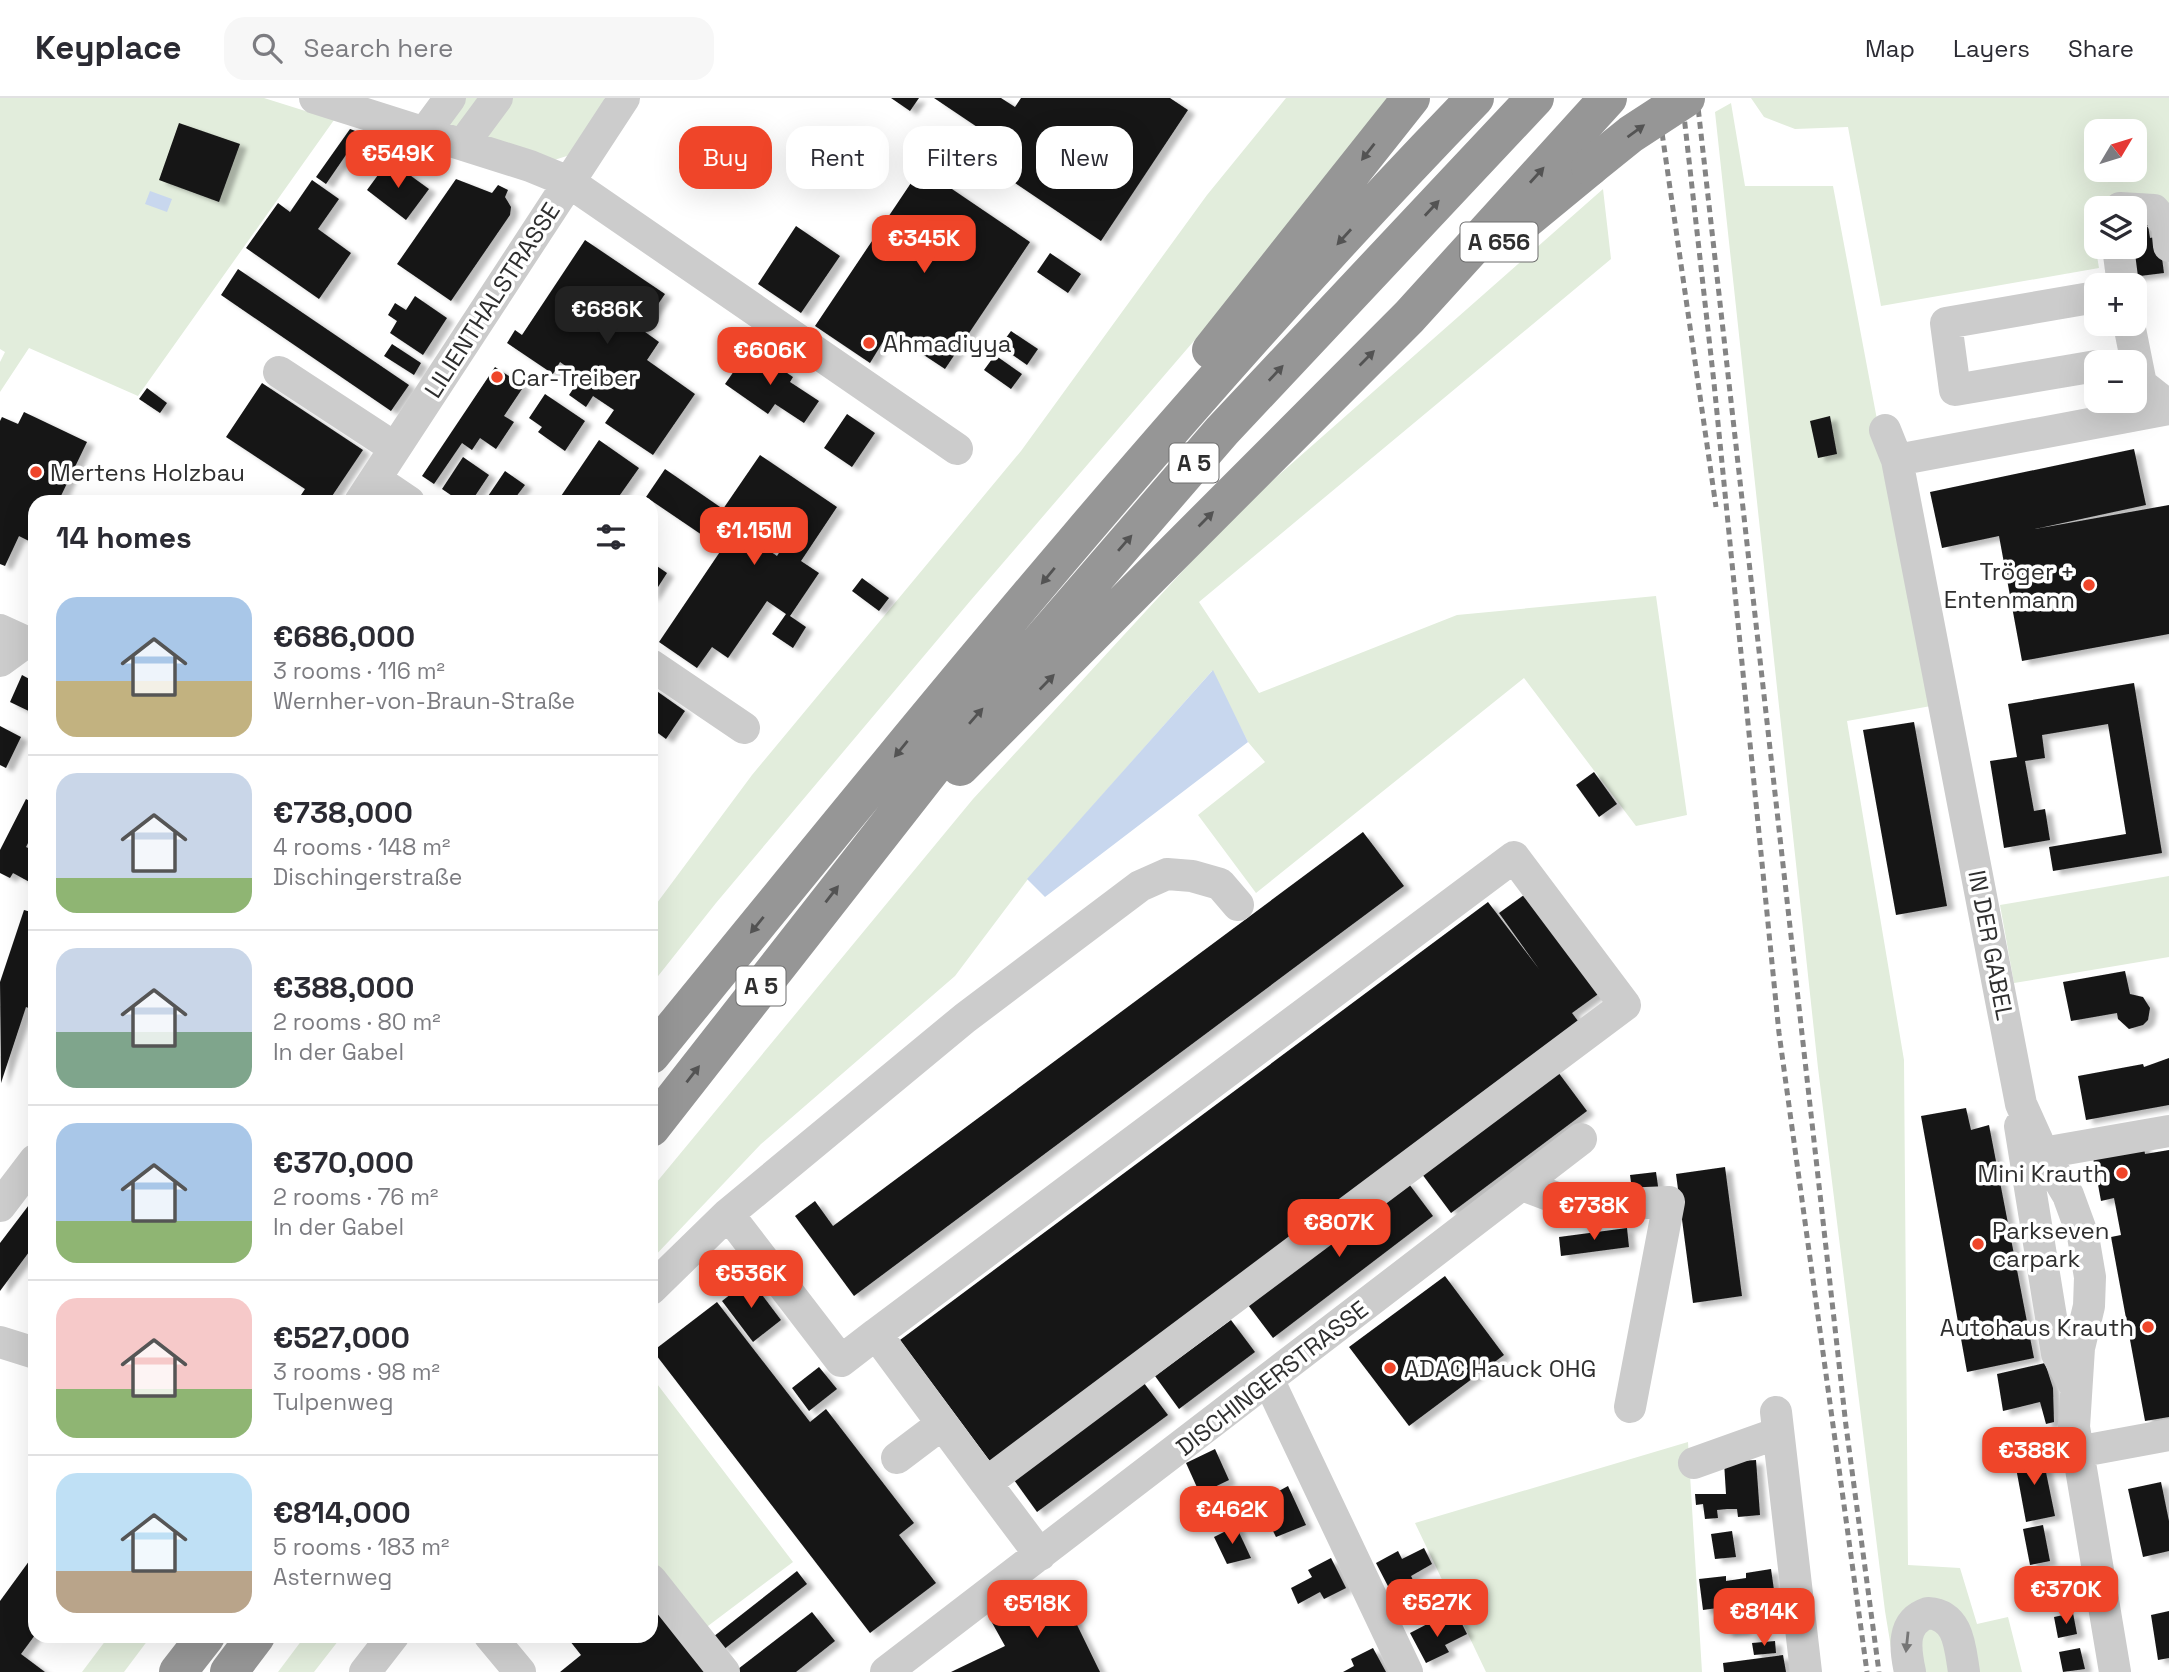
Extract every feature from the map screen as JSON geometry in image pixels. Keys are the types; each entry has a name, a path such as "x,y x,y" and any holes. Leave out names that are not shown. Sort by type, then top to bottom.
{"highway":[{"name":"A 5","path":"1123,485 1145,434 1410,98"},
{"name":"A 5","path":"658,1046 921,724 1123,485 1380,196 1475,98"},
{"name":"A 5","path":"658,1119 950,746 1222,431 1535,98"},
{"name":"A 656","path":"1409,317 1631,134 1686,98"},
{"path":"871,844 985,745 1409,317 1596,111"},
{"path":"178,1672 201,1643"},
{"path":"229,1672 251,1643"}],"street":[{"path":"315,98 530,166 569,182 957,449"},
{"path":"425,132 450,98"},
{"path":"463,144 497,98"},
{"name":"LILIENTHALSTRASSE","path":"367,491 624,98"},
{"path":"2147,210 2154,210 2167,225 2169,246"},
{"path":"2084,299 1946,323 1955,390 2084,368"},
{"path":"279,372 395,448"},
{"path":"2147,389 2169,408"},
{"path":"1897,460 2169,408"},
{"name":"IN DER GABEL","path":"1885,430 1897,460 2021,1104 2043,1153 2068,1195 2083,1236 2090,1277 2075,1386 2074,1427 2115,1672"},
{"path":"0,661 20,639"},
{"path":"658,670 744,728"},
{"path":"728,1214 841,1361 1514,857 1625,1005 986,1483"},
{"path":"658,1282 728,1214 965,1018 1140,887 1167,874 1192,876 1220,884 1238,905"},
{"path":"2021,1104 2019,1120 2057,1354 2075,1386"},
{"path":"2043,1153 2169,1131"},
{"name":"DISCHINGERSTRASSE","path":"886,1672 1269,1381 1581,1139"},
{"path":"0,1206 28,1169"},
{"path":"1522,1185 1578,1206 1669,1202 1630,1406"},
{"path":"876,1334 1040,1555"},
{"path":"0,1342 28,1351"},
{"path":"1269,1381 1407,1672"},
{"path":"1694,1463 1777,1422 1806,1672"},
{"path":"897,1458 942,1424"},
{"path":"2077,1452 2169,1435"},
{"path":"658,1589 724,1672"},
{"path":"1910,1672 1905,1651 1907,1635 1914,1620 1928,1613 1944,1617 1956,1631 1964,1672"},
{"path":"365,1672 388,1643"},
{"path":"496,1643 520,1672"}],"green space":[{"path":"0,98 264,98 334,120 138,396 29,348 0,392 0,362 5,352 0,349"},
{"path":"455,98 604,98 608,101 570,155 551,161 435,125"},
{"path":"1286,98 1388,98 1261,263 971,600 716,903 658,976 658,902 752,775 1021,451 1207,195"},
{"path":"1751,98 2169,98 2169,210 2147,202 2147,196 2084,196 2084,259 2098,259 2099,268 1881,306 1848,127 1795,129 1764,117"},
{"path":"1731,103 1745,186 1833,186 1931,706 1847,721 1904,1060 1908,1565 1960,1568 1977,1624 2008,1617 2022,1672 1895,1672 1885,1611 1818,1068 1715,112"},
{"path":"1603,189 1611,259 1199,602 1259,693 1457,615 1656,596 1687,815 1636,826 1524,678 1256,893 1198,815 1265,762 1248,742 1212,671 1028,879 955,976 761,1144 658,1253 658,1181 973,799 1238,511"},
{"path":"2169,876 2169,957 2014,983 2000,905"},
{"path":"658,1385 793,1562 700,1632 658,1576"},
{"path":"1688,1442 1702,1672 1486,1672 1415,1523"},
{"path":"104,1643 146,1643 124,1672 82,1672"},
{"path":"300,1643 337,1643 314,1672 278,1672"}],"water":[{"path":"150,191 172,199 167,212 145,204"},
{"path":"1213,670 1248,742 1045,897 1027,879"}],"building":[{"path":"891,98 919,98 910,111"},
{"path":"934,98 1001,98 1015,107 1021,98 1170,98 1188,110 1101,241 1022,188 1022,126 976,126"},
{"path":"179,123 240,144 219,202 159,180"},
{"path":"350,129 361,133 326,184 316,177"},
{"path":"393,144 418,151 406,168 385,154"},
{"path":"389,160 429,189 406,220 367,190"},
{"path":"456,179 492,193 498,185 508,190 505,197 511,207 510,215 451,301 397,264"},
{"path":"312,180 339,199 318,229 351,253 319,299 246,248 278,203 290,212"},
{"path":"907,189 952,189 1030,242 945,369 889,332 870,363 815,326"},
{"path":"2147,219 2150,238 2159,236 2164,273 2147,275 2147,273 2131,273 2130,259 2147,259"},
{"path":"796,226 840,256 801,313 758,284"},
{"path":"585,240 665,294 641,329 659,342 647,360 695,394 653,455 605,423 614,410 593,396 586,407 569,395 581,377 560,362 553,374 507,343 515,330 522,335"},
{"path":"1050,253 1081,274 1068,293 1037,272"},
{"path":"238,269 409,385 391,411 221,295"},
{"path":"415,296 447,318 423,355 390,333 397,321 388,315 395,303 406,310"},
{"path":"1011,331 1038,349 1027,365 1000,346"},
{"path":"392,344 421,363 414,375 384,356"},
{"path":"750,348 793,377 790,382 819,401 804,423 775,404 768,414 725,384"},
{"path":"995,355 1022,374 1011,389 984,370"},
{"path":"495,367 524,386 504,416 514,422 496,449 480,438 472,450 462,443 434,484 422,476"},
{"path":"262,383 363,450 333,495 301,495 305,489 226,437"},
{"path":"147,388 167,403 160,413 139,399"},
{"path":"545,394 585,421 565,451 538,432 542,427 529,418"},
{"name":"Mertens Holzbau","path":"24,412 87,442 61,495 28,495 28,540 19,536 5,566 0,564 0,421 2,417 18,424"},
{"path":"847,414 875,433 852,467 824,448"},
{"path":"1830,416 1837,454 1818,458 1810,421"},
{"path":"599,440 639,468 620,495 562,495"},
{"name":"Tröger + Entenmann","path":"2134,449 2146,505 2035,529 2169,505 2169,634 2022,661 1999,536 1942,548 1930,492"},
{"path":"760,455 837,507 801,561 819,573 790,616 806,627 793,648 772,634 786,614 767,601 728,658 712,647 697,668 659,642 736,528 777,556 782,548 723,509"},
{"path":"463,457 489,475 476,495 451,495 442,489"},
{"path":"665,469 723,509 705,537 658,505 658,495 647,495"},
{"path":"505,471 525,485 517,495 489,495"},
{"path":"658,567 667,573 658,587"},
{"path":"862,578 889,598 879,611 852,591"},
{"path":"22,675 28,678 28,711 10,702"},
{"path":"2134,683 2162,853 2053,871 2049,847 2126,834 2108,724 2042,735 2045,758 2025,761 2034,811 2045,809 2050,840 2004,848 1990,761 2017,757 2008,704"},
{"path":"658,692 685,711 666,739 658,733"},
{"path":"1914,722 1947,906 1896,915 1863,730"},
{"path":"0,726 21,737 6,768 0,765"},
{"path":"1594,772 1617,804 1599,817 1576,785"},
{"path":"26,799 28,881 13,873 10,878 0,873 0,850"},
{"path":"1363,832 1404,886 854,1296 795,1216 815,1201 833,1226"},
{"path":"1528,892 1601,992 1572,1013 1581,1025 992,1464 900,1340 1488,902 1539,969 1499,913"},
{"path":"24,910 28,911 28,1008 26,1007 1,1083 0,982"},
{"path":"2125,971 2130,994 2143,997 2150,1008 2148,1020 2143,1025 2129,1029 2118,1019 2117,1013 2071,1021 2063,982"},
{"path":"2169,1058 2169,1105 2086,1120 2078,1076 2143,1064 2144,1067"},
{"path":"1555,1068 1587,1111 1451,1213 1419,1170"},
{"name":"Parkseven carpark","path":"1966,1108 1971,1130 1989,1125 2034,1358 1967,1372 1921,1116"},
{"name":"Autohaus Krauth","path":"2143,1143 2145,1154 2169,1150 2169,1417 2145,1421 2111,1237 2121,1235 2114,1198 2101,1201 2092,1152"},
{"path":"1725,1167 1742,1296 1693,1303 1676,1174"},
{"path":"1656,1172 1659,1193 1633,1197 1630,1175"},
{"path":"1406,1180 1433,1216 1273,1338 1245,1301"},
{"path":"28,1206 28,1253 0,1291 0,1243"},
{"path":"1627,1228 1629,1247 1561,1256 1559,1237"},
{"path":"1445,1276 1504,1355 1409,1426 1349,1347"},
{"path":"750,1279 781,1320 753,1342 722,1301"},
{"path":"717,1302 810,1422 826,1409 914,1523 899,1535 936,1583 870,1633 658,1357 658,1347"},
{"path":"1231,1320 1255,1352 1179,1409 1155,1376"},
{"path":"2045,1363 2053,1388 2054,1422 2046,1424 2040,1402 2003,1411 1997,1374"},
{"path":"819,1367 837,1389 809,1411 792,1388"},
{"path":"1144,1383 1168,1415 1037,1512 1014,1480"},
{"path":"1215,1449 1229,1480 1200,1494 1186,1463"},
{"path":"2042,1453 2055,1516 2026,1522 2014,1457"},
{"path":"1756,1460 1760,1515 1738,1517 1737,1509 1727,1509 1717,1510 1718,1518 1705,1519 1703,1504 1696,1505 1695,1494 1726,1494 1724,1462"},
{"path":"2161,1482 2169,1521 2169,1551 2143,1557 2128,1489"},
{"path":"1288,1486 1306,1525 1276,1537 1264,1513 1272,1509 1266,1498"},
{"path":"2043,1525 2050,1561 2030,1565 2023,1529"},
{"path":"1236,1526 1251,1558 1227,1564 1214,1537"},
{"path":"1732,1531 1736,1557 1715,1559 1711,1534"},
{"path":"1424,1548 1432,1564 1411,1576 1414,1582 1392,1594 1376,1563 1398,1551 1402,1559"},
{"path":"1331,1558 1346,1588 1324,1599 1320,1592 1298,1604 1291,1588 1312,1577 1308,1570"},
{"path":"28,1563 29,1643 21,1654 45,1672 0,1672 0,1601"},
{"path":"1771,1569 1778,1618 1752,1622 1748,1594 1738,1595 1739,1605 1703,1610 1699,1579 1726,1576 1726,1581 1746,1578 1746,1573"},
{"path":"797,1571 807,1584 723,1650 713,1637"},
{"path":"1058,1586 1100,1672 951,1672 1005,1646 990,1619"},
{"path":"1421,1589 1426,1600 1404,1610 1399,1600"},
{"path":"658,1600 714,1672 560,1672 581,1655 572,1643 658,1643"},
{"path":"1419,1605 1423,1613 1409,1620 1405,1612"},
{"path":"2169,1611 2169,1658 2158,1660 2151,1615"},
{"path":"812,1612 835,1641 796,1672 740,1672 738,1669"},
{"path":"2073,1613 2077,1634 2058,1638 2054,1617"},
{"path":"1459,1618 1467,1634 1445,1645 1449,1652 1426,1663 1410,1633 1433,1621 1437,1629"},
{"path":"1743,1621 1744,1631 1726,1633 1724,1623"},
{"path":"1775,1641 1776,1653 1754,1655 1752,1643"},
{"path":"1373,1648 1386,1672 1343,1672 1354,1666 1351,1659"},
{"path":"2080,1648 2085,1669 2063,1672 2059,1652"},
{"path":"1783,1655 1786,1672 1724,1672 1723,1663"}],"railway":[{"path":"1657,98 1716,507"},
{"path":"1682,98 1714,383 1779,1033 1867,1672"},
{"path":"1697,98 1846,1426 1879,1672"}],"place":[{"name":"Ahmadiyya","path":"869,343"},
{"name":"Car-Treiber","path":"497,377"},
{"name":"Mertens Holzbau","path":"36,472"},
{"name":"Tröger + Entenmann","path":"2089,585"},
{"name":"Mini Krauth","path":"2122,1173"},
{"name":"Parkseven carpark","path":"1978,1244"},
{"name":"Autohaus Krauth","path":"2148,1327"},
{"name":"ADAC Hauck OHG","path":"1390,1368"}]}
